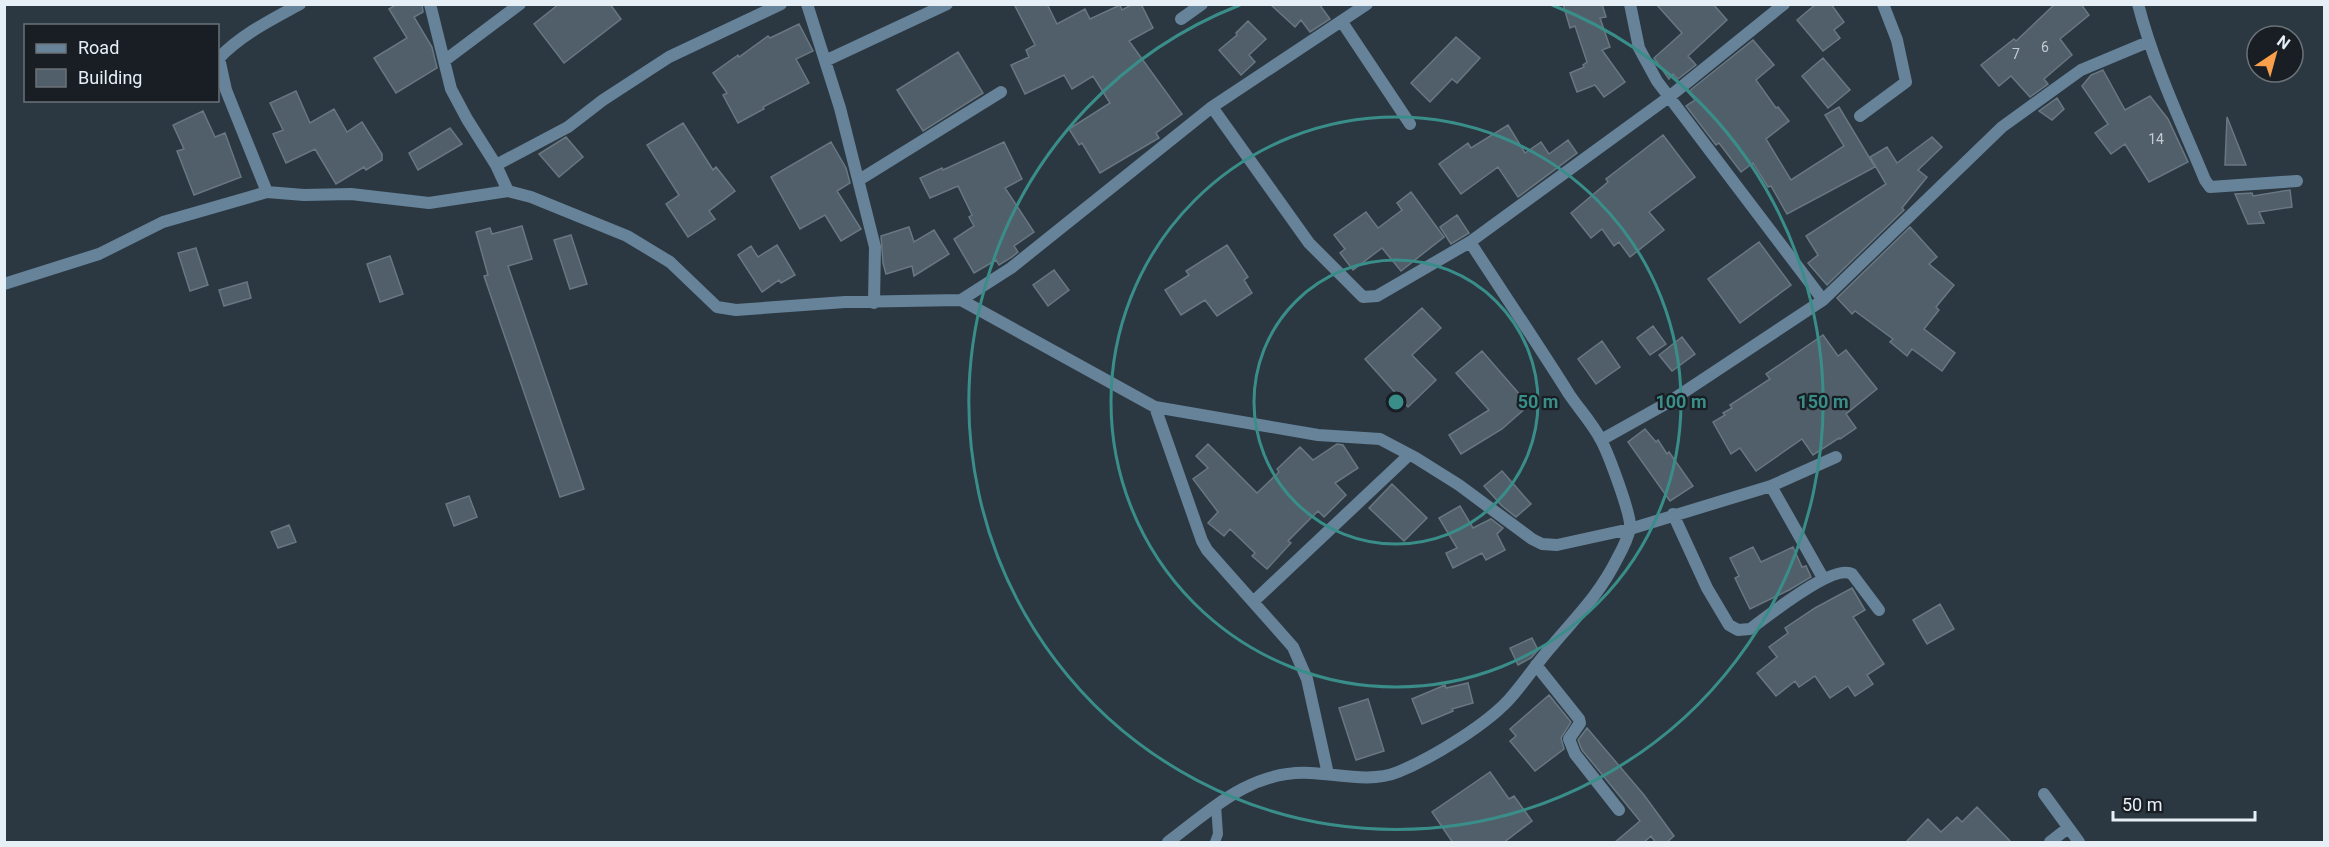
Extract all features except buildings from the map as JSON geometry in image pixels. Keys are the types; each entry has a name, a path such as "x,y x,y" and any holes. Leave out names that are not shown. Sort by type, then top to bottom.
{"street":[{"path":"267,192 226,90 219,58 231,46 262,24 300,4"},
{"path":"430,4 451,89 496,165 508,191"},
{"path":"444,61 520,4"},
{"path":"496,165 568,127 603,100 669,57 781,4"},
{"path":"807,4 840,108 875,247 874,303"},
{"path":"825,61 947,4"},
{"path":"1181,19 1202,4"},
{"path":"4,284 99,254 163,222 267,192 304,195 351,194 429,203 508,191 531,197 627,236 670,262 717,307 736,310 845,302 961,300 1011,268 1212,106 1367,4"},
{"path":"1630,4 1639,48 1657,81 1823,300"},
{"path":"1212,106 1309,243 1363,297 1377,296 1470,243 1669,97 1784,4"},
{"path":"1860,116 1906,82 1897,40 1883,4"},
{"path":"2138,4 2148,42 2166,90 2205,180 2210,186 2297,181"},
{"path":"1342,22 1410,124"},
{"path":"1601,440 1669,402 1823,300 2002,127 2081,70 2148,42"},
{"path":"859,180 1001,92"},
{"path":"1168,843 1216,805 1252,783 1268,777 1288,773 1369,778 1396,773 1444,750 1513,696 1536,664 1592,601 1607,579 1629,523 1624,502 1601,440 1470,243"},
{"path":"961,300 1155,407 1318,435 1375,438 1459,485 1542,544 1557,545 1629,523 1673,514 1771,486 1836,457"},
{"path":"1155,407 1202,541 1214,559 1293,647 1307,679 1328,774"},
{"path":"1253,602 1409,455"},
{"path":"1771,486 1823,578"},
{"path":"1673,514 1707,588 1729,625 1738,630 1750,629 1823,578 1849,572 1879,610"},
{"path":"1536,664 1579,719 1580,723 1569,739 1575,754 1619,810"},
{"path":"2044,794 2079,843"},
{"path":"2050,843 2068,828"}],"lane":[{"path":"1215,843 1218,834 1216,805"}]}
